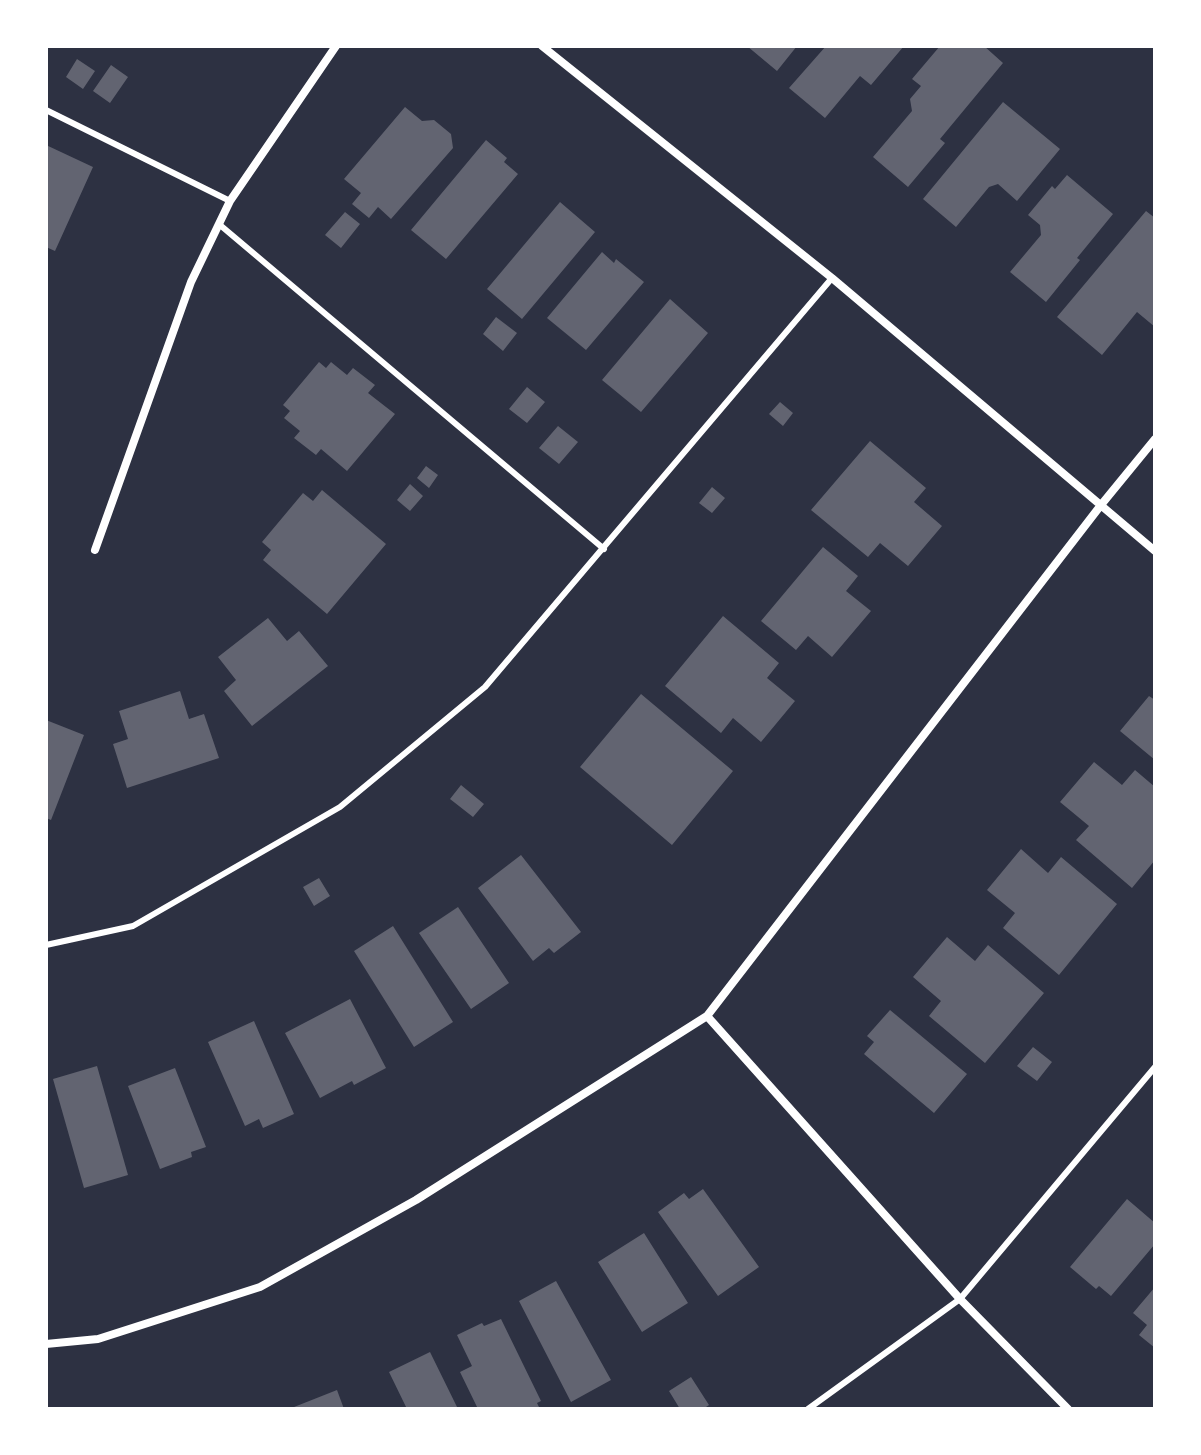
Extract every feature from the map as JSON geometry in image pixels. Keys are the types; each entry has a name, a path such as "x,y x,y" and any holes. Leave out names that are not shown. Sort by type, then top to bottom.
{"street":[{"path":"95,550 191,282 230,201 336,46"},
{"path":"542,46 832,278 1155,551"},
{"path":"46,1344 98,1339 260,1287 416,1200 707,1016 1155,439"},
{"path":"707,1016 960,1299 1068,1409"}],"lane":[{"path":"46,110 230,201"},
{"path":"220,225 604,549"},
{"path":"46,945 133,926 340,807 485,687 832,278"},
{"path":"808,1409 960,1299 1155,1067"}],"building":[{"path":"747,46 797,46 777,71"},
{"path":"826,46 904,46 871,85 860,76 825,118 789,88"},
{"path":"940,46 984,46 1003,63 940,139 945,143 908,187 873,157 912,111 910,99 921,86 912,79"},
{"path":"77,59 95,71 83,89 66,77"},
{"path":"111,65 128,77 110,103 93,91"},
{"path":"1003,102 1060,149 1017,201 998,184 989,187 956,227 923,199"},
{"path":"405,107 422,121 434,120 451,134 453,148 391,219 378,207 369,218 352,204 361,193 344,179"},
{"path":"486,140 507,158 504,162 518,174 446,259 411,230"},
{"path":"46,145 93,167 55,251 46,247"},
{"path":"1067,175 1113,214 1046,302 1010,272 1041,235 1040,225 1028,215 1052,186 1055,189"},
{"path":"560,202 595,232 522,319 487,289"},
{"path":"1146,211 1155,218 1155,327 1137,312 1102,355 1057,317"},
{"path":"345,212 360,224 341,248 325,235"},
{"path":"602,252 614,263 616,259 644,282 586,350 547,318"},
{"path":"670,299 708,333 641,412 602,380"},
{"path":"496,317 517,333 503,351 483,334"},
{"path":"319,362 326,368 331,362 347,375 353,368 375,385 368,393 395,414 347,471 321,449 316,455 294,438 300,431 284,418 290,411 283,405"},
{"path":"527,387 545,402 527,423 509,409"},
{"path":"780,402 793,413 783,426 769,414"},
{"path":"558,426 578,442 559,464 539,448"},
{"path":"870,441 926,488 914,502 942,526 908,566 880,543 868,557 811,510"},
{"path":"426,466 438,475 429,488 417,478"},
{"path":"410,484 423,496 410,511 397,500"},
{"path":"712,487 725,498 712,513 699,503"},
{"path":"322,490 386,544 327,614 263,560 271,550 262,542 303,493 313,501"},
{"path":"823,547 858,576 846,591 871,611 832,657 808,636 796,650 761,621"},
{"path":"723,616 779,663 767,678 795,701 761,742 733,718 721,733 665,686"},
{"path":"268,618 287,641 299,631 328,666 252,726 224,691 236,680 218,657"},
{"path":"180,691 189,719 204,714 219,758 127,788 113,744 128,739 119,711"},
{"path":"641,694 733,771 672,845 580,767"},
{"path":"1149,696 1155,700 1155,760 1120,731"},
{"path":"46,720 84,735 51,820 46,818"},
{"path":"1094,762 1122,785 1135,770 1155,787 1155,860 1132,888 1076,840 1089,826 1060,802"},
{"path":"461,785 484,804 473,817 450,799"},
{"path":"1021,849 1048,873 1061,857 1117,904 1059,975 1003,928 1015,913 987,890"},
{"path":"521,855 581,932 554,953 549,948 533,961 478,888"},
{"path":"319,878 330,896 314,906 303,887"},
{"path":"458,907 509,983 471,1009 419,933"},
{"path":"393,926 453,1022 414,1047 354,951"},
{"path":"947,937 975,961 988,945 1044,993 985,1063 929,1016 941,1001 913,977"},
{"path":"350,999 386,1068 320,1098 285,1033"},
{"path":"890,1010 967,1074 934,1113 864,1054 874,1042 867,1036"},
{"path":"254,1021 294,1114 263,1128 259,1119 245,1126 208,1042"},
{"path":"1033,1047 1052,1062 1037,1081 1017,1066"},
{"path":"97,1066 128,1175 84,1188 53,1079"},
{"path":"175,1068 206,1147 191,1152 192,1157 160,1169 128,1086"},
{"path":"703,1189 759,1267 718,1296 658,1212 684,1193 689,1199"},
{"path":"1127,1199 1155,1223 1155,1244 1111,1296 1099,1286 1096,1289 1070,1267"},
{"path":"644,1233 688,1303 642,1332 598,1262"},
{"path":"556,1281 611,1380 571,1402 519,1301"},
{"path":"1155,1287 1155,1348 1139,1335 1147,1325 1133,1313"},
{"path":"501,1319 541,1401 537,1403 540,1409 478,1409 460,1372 472,1366 457,1335 482,1323 484,1326"},
{"path":"430,1352 458,1409 407,1409 389,1372"},
{"path":"691,1377 709,1405 703,1409 680,1409 669,1391"},
{"path":"337,1390 344,1409 289,1409"}]}
